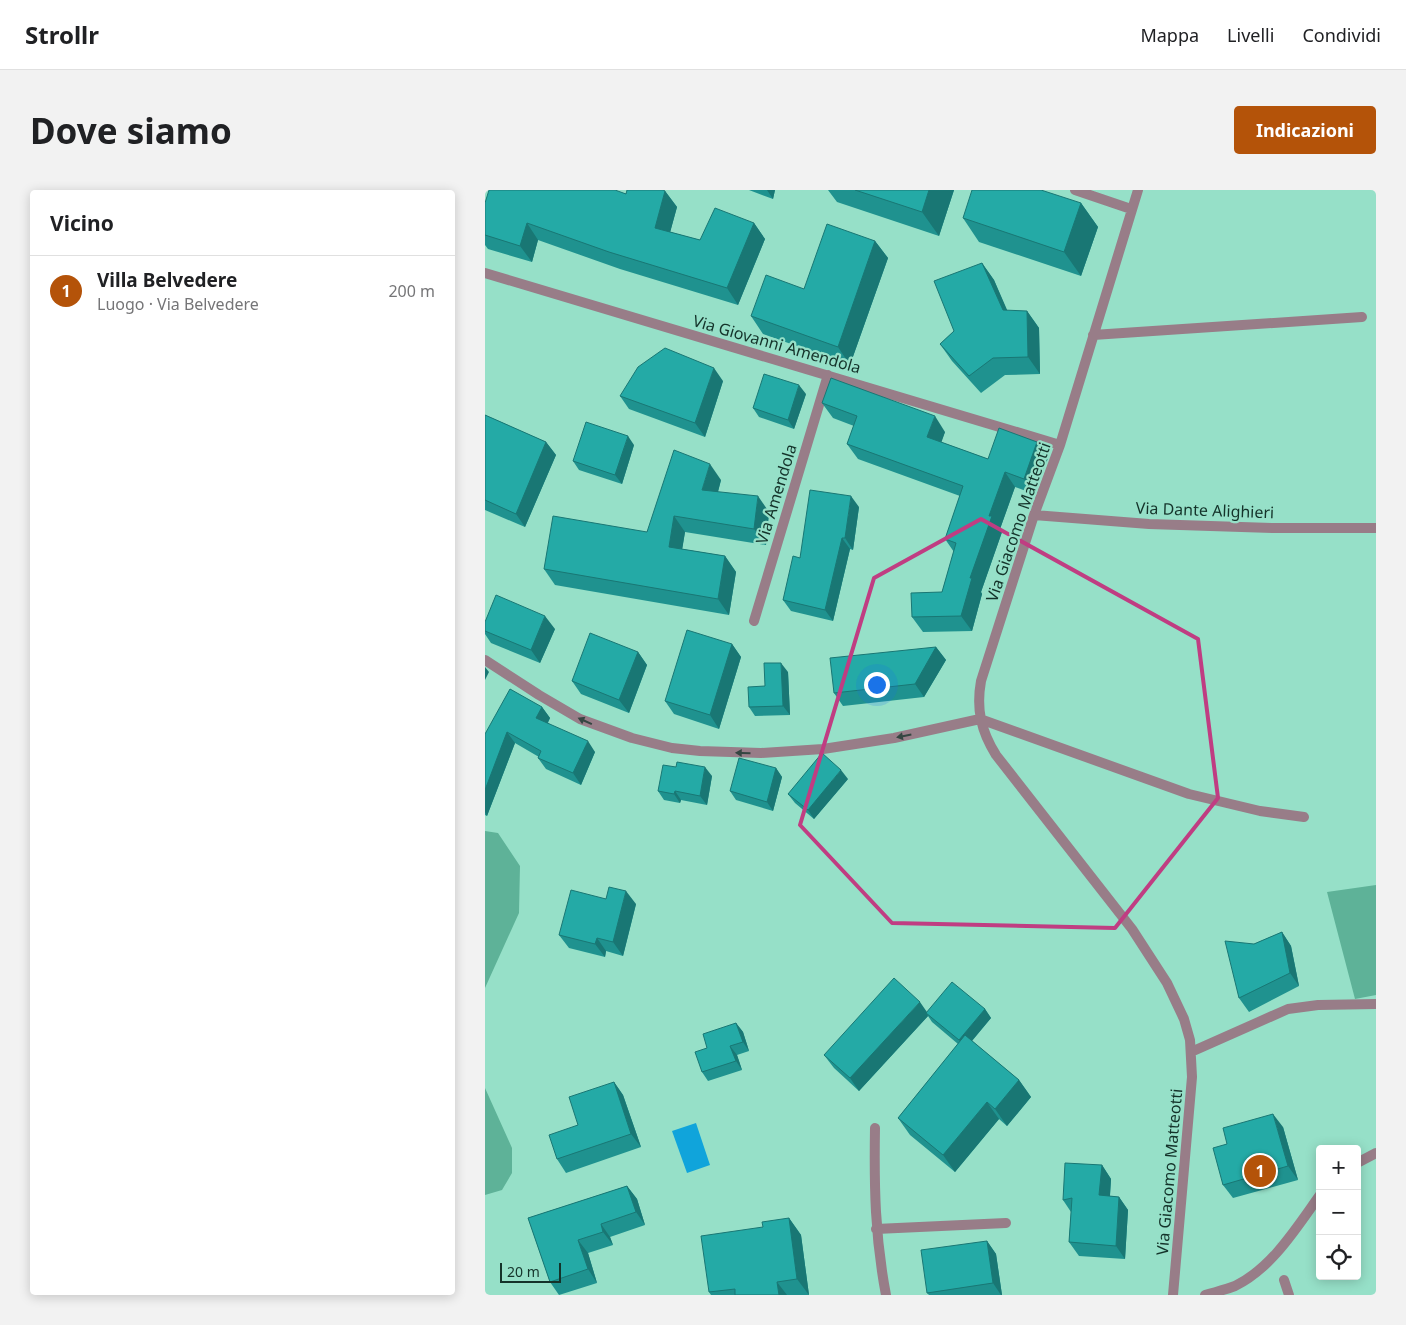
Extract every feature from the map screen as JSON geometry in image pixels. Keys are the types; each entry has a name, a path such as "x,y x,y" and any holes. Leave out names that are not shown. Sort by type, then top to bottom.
{"street":[{"path":"1075,190 1131,209"},
{"name":"Via Giacomo Matteotti","path":"1138,190 1060,445 1034,515 981,681 979,700 980,719 987,741 1001,763 1108,898 1151,958 1181,1010 1189,1033 1191,1090 1173,1295"},
{"name":"Via Giovanni Amendola","path":"485,274 1060,445"},
{"path":"1093,335 1363,317"},
{"name":"Via Amendola","path":"754,621 828,375"},
{"name":"Via Dante Alighieri","path":"1034,515 1159,525 1376,528"},
{"path":"485,660 555,705 588,722 644,742 700,751 761,753 830,748 894,738 980,719 1189,794 1260,811 1304,817"},
{"path":"1191,1052 1288,1009 1318,1005 1376,1004"},
{"path":"875,1128 874,1189 876,1229 886,1295"},
{"path":"1361,1161 1376,1153"},
{"path":"1205,1295 1233,1286 1257,1271 1286,1243 1316,1201"},
{"path":"876,1229 1006,1223"},
{"path":"1284,1280 1289,1295"}],"highlighted area":[{"path":"981,519 1198,639 1218,798 1115,928 892,923 800,825 874,578"}],"green space":[{"path":"485,831 498,833 520,866 519,913 485,988"},
{"path":"1376,885 1376,995 1355,999 1327,892"},
{"path":"485,1088 512,1148 512,1173 502,1190 485,1195"}],"water":[{"path":"696,1123 710,1165 687,1173 672,1131"}],"building":[{"path":"489,190 615,190 626,194 627,190 663,190 665,191 655,228 700,240 715,208 754,223 727,288 609,252 527,223 520,246 485,235 485,203"},
{"path":"855,190 929,190 922,212"},
{"path":"972,190 1041,190 1081,203 1064,252 963,218"},
{"path":"827,224 875,241 838,347 751,316 766,275 804,289"},
{"path":"982,263 1003,310 1027,311 1028,357 993,358 969,376 940,344 954,331 934,281"},
{"path":"665,348 714,368 695,423 620,396 638,367"},
{"path":"764,374 799,385 788,420 753,408"},
{"path":"831,378 935,416 927,437 988,459 999,428 1037,442 1024,479 1005,472 970,578 972,578 961,616 912,617 911,593 942,592 956,543 945,539 963,486 847,444 857,416 822,403"},
{"path":"485,415 546,442 516,514 485,500"},
{"path":"586,422 628,436 615,475 573,461"},
{"path":"674,450 710,464 702,490 758,496 754,529 674,516 669,547 725,556 718,599 544,569 553,516 647,532"},
{"path":"810,490 851,496 845,538 842,538 825,610 783,600 793,556 800,558"},
{"path":"496,595 545,616 531,650 485,631 485,622"},
{"path":"687,630 732,644 710,715 665,701"},
{"path":"590,633 638,652 619,700 572,681"},
{"path":"936,647 915,684 834,693 830,658"},
{"path":"764,663 781,663 783,706 749,707 748,687 765,686"},
{"path":"510,689 542,707 536,718 588,741 573,773 538,758 541,751 507,732 485,790 485,734"},
{"path":"822,753 841,770 808,810 788,794"},
{"path":"739,758 776,768 767,802 730,791"},
{"path":"677,762 705,767 700,796 675,791 674,794 658,791 663,765 676,767"},
{"path":"609,887 626,891 613,942 597,938 595,944 559,935 571,890 606,899"},
{"path":"1282,932 1290,973 1239,998 1225,941 1254,944"},
{"path":"894,978 920,1002 850,1078 824,1055"},
{"path":"952,982 985,1009 959,1040 926,1013"},
{"path":"736,1023 743,1042 730,1046 736,1061 702,1072 695,1052 707,1048 703,1034"},
{"path":"965,1035 1019,1080 995,1109 987,1102 943,1155 898,1118"},
{"path":"614,1082 631,1134 557,1159 549,1135 578,1125 569,1097"},
{"path":"1273,1114 1288,1166 1223,1185 1213,1148 1227,1144 1223,1128"},
{"path":"1065,1163 1102,1165 1099,1195 1119,1197 1116,1246 1069,1242 1072,1198 1063,1200"},
{"path":"627,1186 636,1212 601,1224 603,1232 578,1240 588,1269 550,1282 528,1218"},
{"path":"789,1218 797,1279 777,1282 779,1295 735,1295 735,1289 709,1292 701,1236 763,1227 762,1222"},
{"path":"987,1241 993,1283 927,1293 921,1250"}],"place":[{"name":"Villa Belvedere","path":"1260,1171"}]}
